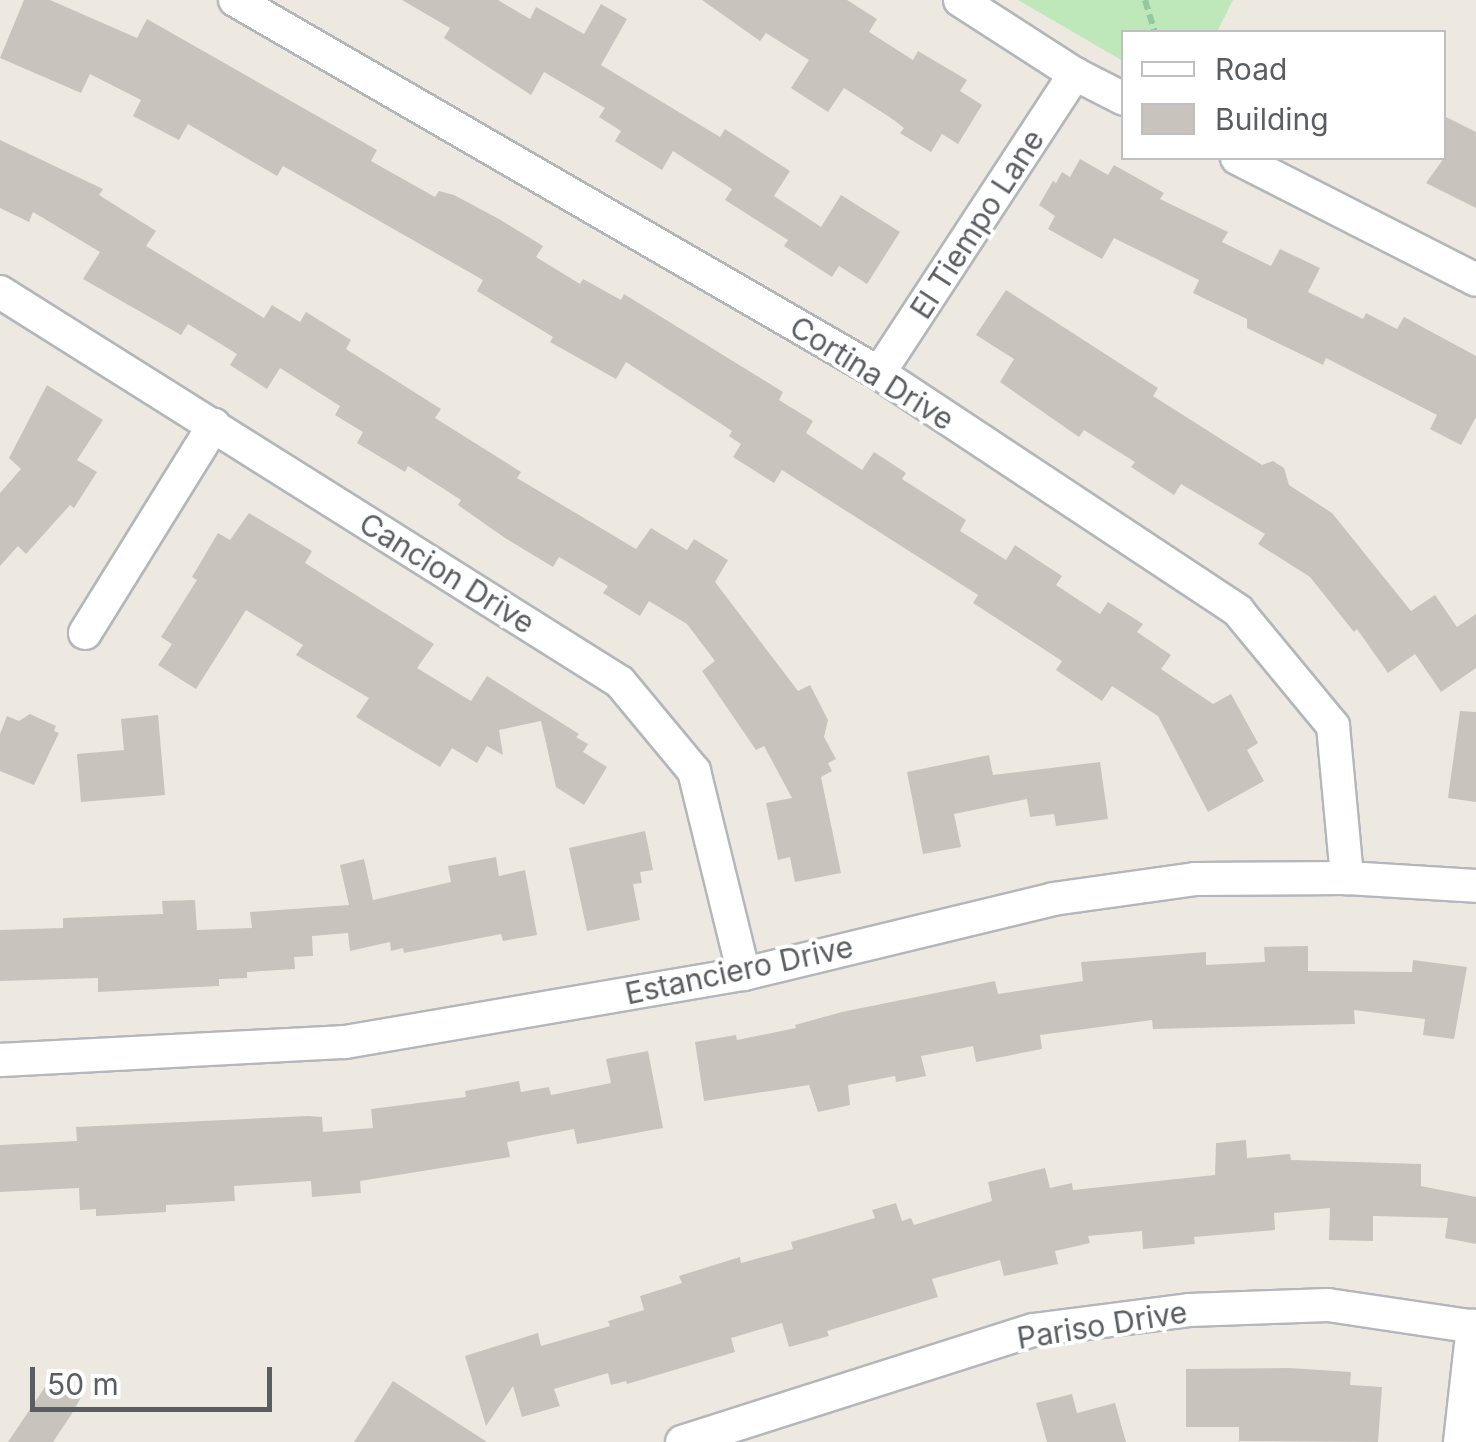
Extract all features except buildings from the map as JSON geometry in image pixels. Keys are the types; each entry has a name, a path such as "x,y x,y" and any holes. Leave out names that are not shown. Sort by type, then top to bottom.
{"street":[{"name":"Cortina Drive","path":"234,0 879,373 1238,612 1333,726 1347,878"},
{"path":"960,0 1075,74 1121,97"},
{"name":"El Tiempo Lane","path":"879,373 1075,74"},
{"path":"1241,160 1476,280"},
{"name":"Cancion Drive","path":"0,292 620,682 694,771 744,974"},
{"path":"85,633 214,426"},
{"name":"Estanciero Drive","path":"0,1060 345,1042 744,974 1053,898 1196,879 1347,878 1476,886"},
{"name":"Pariso Drive","path":"682,1442 1032,1330 1188,1310 1328,1306 1474,1327"},
{"path":"1460,1442 1474,1327"}],"path":[{"path":"1145,0 1154,30"}],"green space":[{"path":"1018,0 1233,0 1218,30 1121,30 1121,60"}]}
